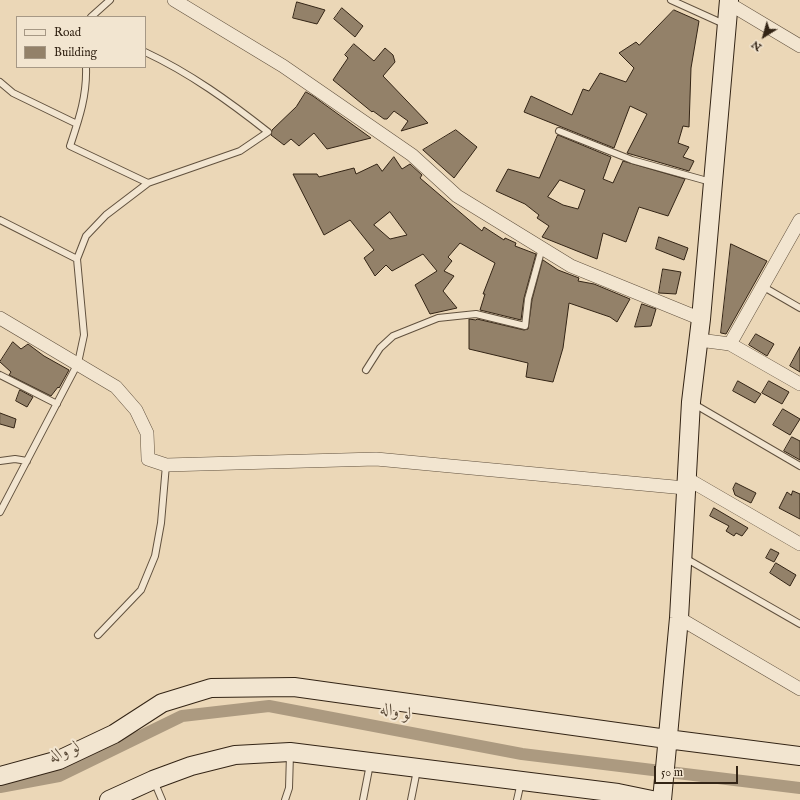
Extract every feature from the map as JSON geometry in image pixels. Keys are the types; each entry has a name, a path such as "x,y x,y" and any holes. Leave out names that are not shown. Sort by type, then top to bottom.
{"street":[{"path":"174,0 283,66 412,155 457,196 571,266 701,319"},
{"path":"662,800 679,618 685,483 691,402 701,319 728,2 800,46"},
{"path":"730,344 762,286 799,226"},
{"path":"0,318 116,387 136,410 147,433 148,460 166,465 376,459 685,483 800,544"},
{"path":"699,340 730,344 800,384"},
{"path":"679,618 800,689"},
{"path":"0,776 59,760 114,734 162,703 211,688 294,687 800,756"},
{"path":"110,800 153,780 190,766 235,755 290,752 618,793 652,800"}],"lane":[{"path":"92,16 110,0"},
{"path":"671,0 726,25"},
{"path":"0,512 57,404 82,366 84,335 77,259 86,236 106,215 148,182 240,151 268,132 230,102 163,61 146,52"},
{"path":"86,68 87,85 83,110 70,146 148,182"},
{"path":"0,82 13,93 77,124"},
{"path":"559,131 632,160 713,183"},
{"path":"0,220 77,259"},
{"path":"366,370 380,348 393,336 438,318 476,314 525,326 528,299 542,248"},
{"path":"762,286 800,308"},
{"path":"0,375 57,404"},
{"path":"691,402 800,466"},
{"path":"0,461 15,458 26,461"},
{"path":"98,635 141,590 155,556 161,523 166,465"},
{"path":"682,556 800,624"},
{"path":"285,800 289,788 290,752"},
{"path":"362,800 370,762"},
{"path":"411,800 417,768"},
{"path":"153,780 162,800"},
{"path":"517,800 522,781"}],"building":[{"path":"297,2 325,10 317,24 293,18"},
{"path":"342,8 363,26 355,37 334,19"},
{"path":"674,10 699,21 691,68 689,127 683,126 678,143 689,147 683,157 694,161 689,171 627,153 647,114 630,106 614,148 524,112 531,96 572,115 583,89 589,91 600,73 626,82 634,68 619,53 636,42 639,45"},
{"path":"354,44 374,61 385,48 393,55 395,62 383,76 428,123 401,131 408,121 394,111 387,119 384,119 373,111 372,112 333,80 348,58 345,55"},
{"path":"306,92 371,138 327,149 314,133 299,146 291,139 284,145 271,135 272,130 296,107"},
{"path":"456,130 477,147 454,178 423,150"},
{"path":"558,135 611,157 603,179 613,183 623,161 685,179 668,216 639,207 626,242 603,233 597,259 542,237 549,226 537,218 539,215 525,204 496,191 508,169 539,178","holes":["560,180 585,190 578,209 563,205 548,197"]},
{"path":"394,157 402,169 410,164 422,175 420,178 482,231 484,227 504,240 505,238 516,243 515,246 536,254 524,298 521,320 480,310 485,294 483,294 495,263 460,243 448,257 452,261 444,271 454,276 443,291 457,308 430,314 415,285 437,271 423,254 392,271 386,265 375,276 364,258 374,250 350,220 324,235 293,174 317,174 319,177 354,168 356,174 377,164 382,171","holes":["390,212 407,235 390,239 374,225"]},
{"path":"659,237 688,248 684,260 656,249"},
{"path":"731,244 767,261 726,334 721,333"},
{"path":"543,260 558,270 579,278 578,281 594,284 630,299 617,322 610,317 569,303 563,348 553,382 526,377 528,363 469,349 469,319 477,319 524,330 528,329 532,300"},
{"path":"663,269 681,272 676,294 659,293"},
{"path":"642,304 656,309 651,326 635,327"},
{"path":"756,334 774,344 767,356 749,345"},
{"path":"13,342 21,349 28,344 44,356 69,370 59,388 58,387 51,396 9,375 11,372 0,362"},
{"path":"800,347 800,372 790,366"},
{"path":"738,381 761,394 755,403 733,391"},
{"path":"769,381 789,392 782,404 762,393"},
{"path":"20,390 33,397 27,407 16,401"},
{"path":"783,409 800,419 790,435 773,425"},
{"path":"0,413 16,419 14,428 0,424"},
{"path":"792,437 800,441 800,460 784,451"},
{"path":"736,483 756,493 751,503 735,495 733,489"},
{"path":"793,491 800,494 800,519 779,508 787,492 791,495"},
{"path":"714,508 748,528 742,536 736,533 734,536 726,531 729,526 710,516"},
{"path":"771,549 779,553 774,562 766,558"},
{"path":"776,563 796,575 790,586 770,573"}],"waterway":[{"name":"لو واله","path":"0,787 59,776 182,716 269,706 522,754 800,788"}]}
